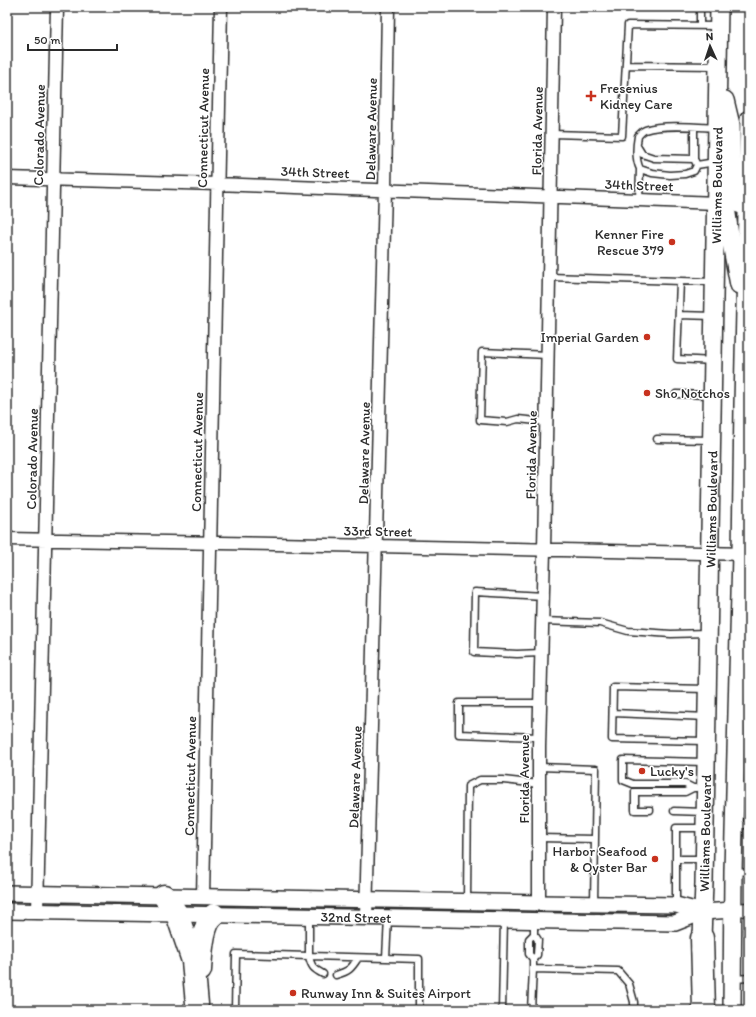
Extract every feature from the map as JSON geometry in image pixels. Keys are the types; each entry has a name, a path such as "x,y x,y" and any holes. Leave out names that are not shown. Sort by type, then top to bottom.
{"highway":[{"path":"164,896 177,914 193,961 197,1007"},
{"path":"197,1007 202,939 210,918 209,906"},
{"path":"702,938 704,1010"}],"main road":[{"name":"Williams Boulevard","path":"693,1010 702,938 703,912 705,820 699,788 706,762 707,741 718,161 719,7"},
{"path":"718,69 730,125 732,196 734,201 741,206 748,205"},
{"name":"Williams Boulevard","path":"732,1010 732,910 741,871 740,692 742,590 745,554 745,316 748,282 749,119"},
{"path":"717,203 725,208 727,214 745,316"}],"street":[{"name":"Colorado Avenue","path":"37,912 57,7"},
{"name":"Connecticut Avenue","path":"209,906 210,543 221,7"},
{"name":"Delaware Avenue","path":"366,917 385,190 388,7"},
{"name":"Florida Avenue","path":"539,903 539,737 554,7"},
{"name":"34th Street","path":"7,178 217,184 717,203"},
{"name":"33rd Street","path":"7,539 745,554"},
{"name":"32nd Street","path":"7,892 164,896 209,906 309,916 504,920 534,927 675,923 703,912 749,909"},
{"name":"32nd Street","path":"7,911 177,914 209,906 367,900 676,905 703,912"},
{"path":"504,903 504,920"}],"lane":[{"path":"700,7 700,26"},
{"path":"552,134 622,136 628,25 719,26"},
{"path":"626,65 718,69"},
{"path":"694,127 694,159 697,165"},
{"path":"639,200 640,169 637,164 637,146 638,136 643,131 660,128 718,128"},
{"path":"637,146 642,154 654,158 694,159"},
{"path":"697,165 718,161"},
{"path":"640,169 652,173 685,174 694,171 697,165"},
{"path":"549,277 716,282"},
{"path":"680,281 677,359 714,361"},
{"path":"679,315 715,316"},
{"path":"546,422 518,419 507,422 480,420 482,352 548,354"},
{"path":"676,394 714,396"},
{"path":"657,439 713,440"},
{"path":"541,653 517,654 474,652 475,592 543,596"},
{"path":"542,621 600,623 628,631 670,634 709,633"},
{"path":"707,741 612,739 612,713 613,687 708,690"},
{"path":"539,737 459,734 459,703 540,703"},
{"path":"612,713 707,717"},
{"path":"699,788 685,784 633,784 623,780 623,760 706,762"},
{"path":"539,767 596,768 594,904"},
{"path":"467,902 468,786 480,780 503,780 539,784"},
{"path":"650,810 635,810 635,792 685,792 699,788"},
{"path":"674,811 705,820"},
{"path":"676,905 676,828 705,820"},
{"path":"539,838 595,839"},
{"path":"676,859 704,860"},
{"path":"309,916 310,964 323,974"},
{"path":"386,958 388,918"},
{"path":"502,1010 504,920"},
{"path":"531,1010 533,959 529,954 529,939 534,927"},
{"path":"235,1010 236,954 419,959 419,1010"},
{"path":"336,975 346,972 352,967 358,958"},
{"path":"533,969 618,971 629,984 634,1002 634,1010"},
{"path":"732,979 749,978"}],"place":[{"name":"Fresenius Kidney Care","path":"591,96"},
{"name":"Kenner Fire Rescue 379","path":"672,242"},
{"name":"Imperial Garden","path":"647,337"},
{"name":"Sho Notchos","path":"647,393"},
{"name":"Lucky's","path":"642,771"},
{"name":"Harbor Seafood & Oyster Bar","path":"655,859"},
{"name":"Runway Inn & Suites Airport","path":"293,993"}]}
